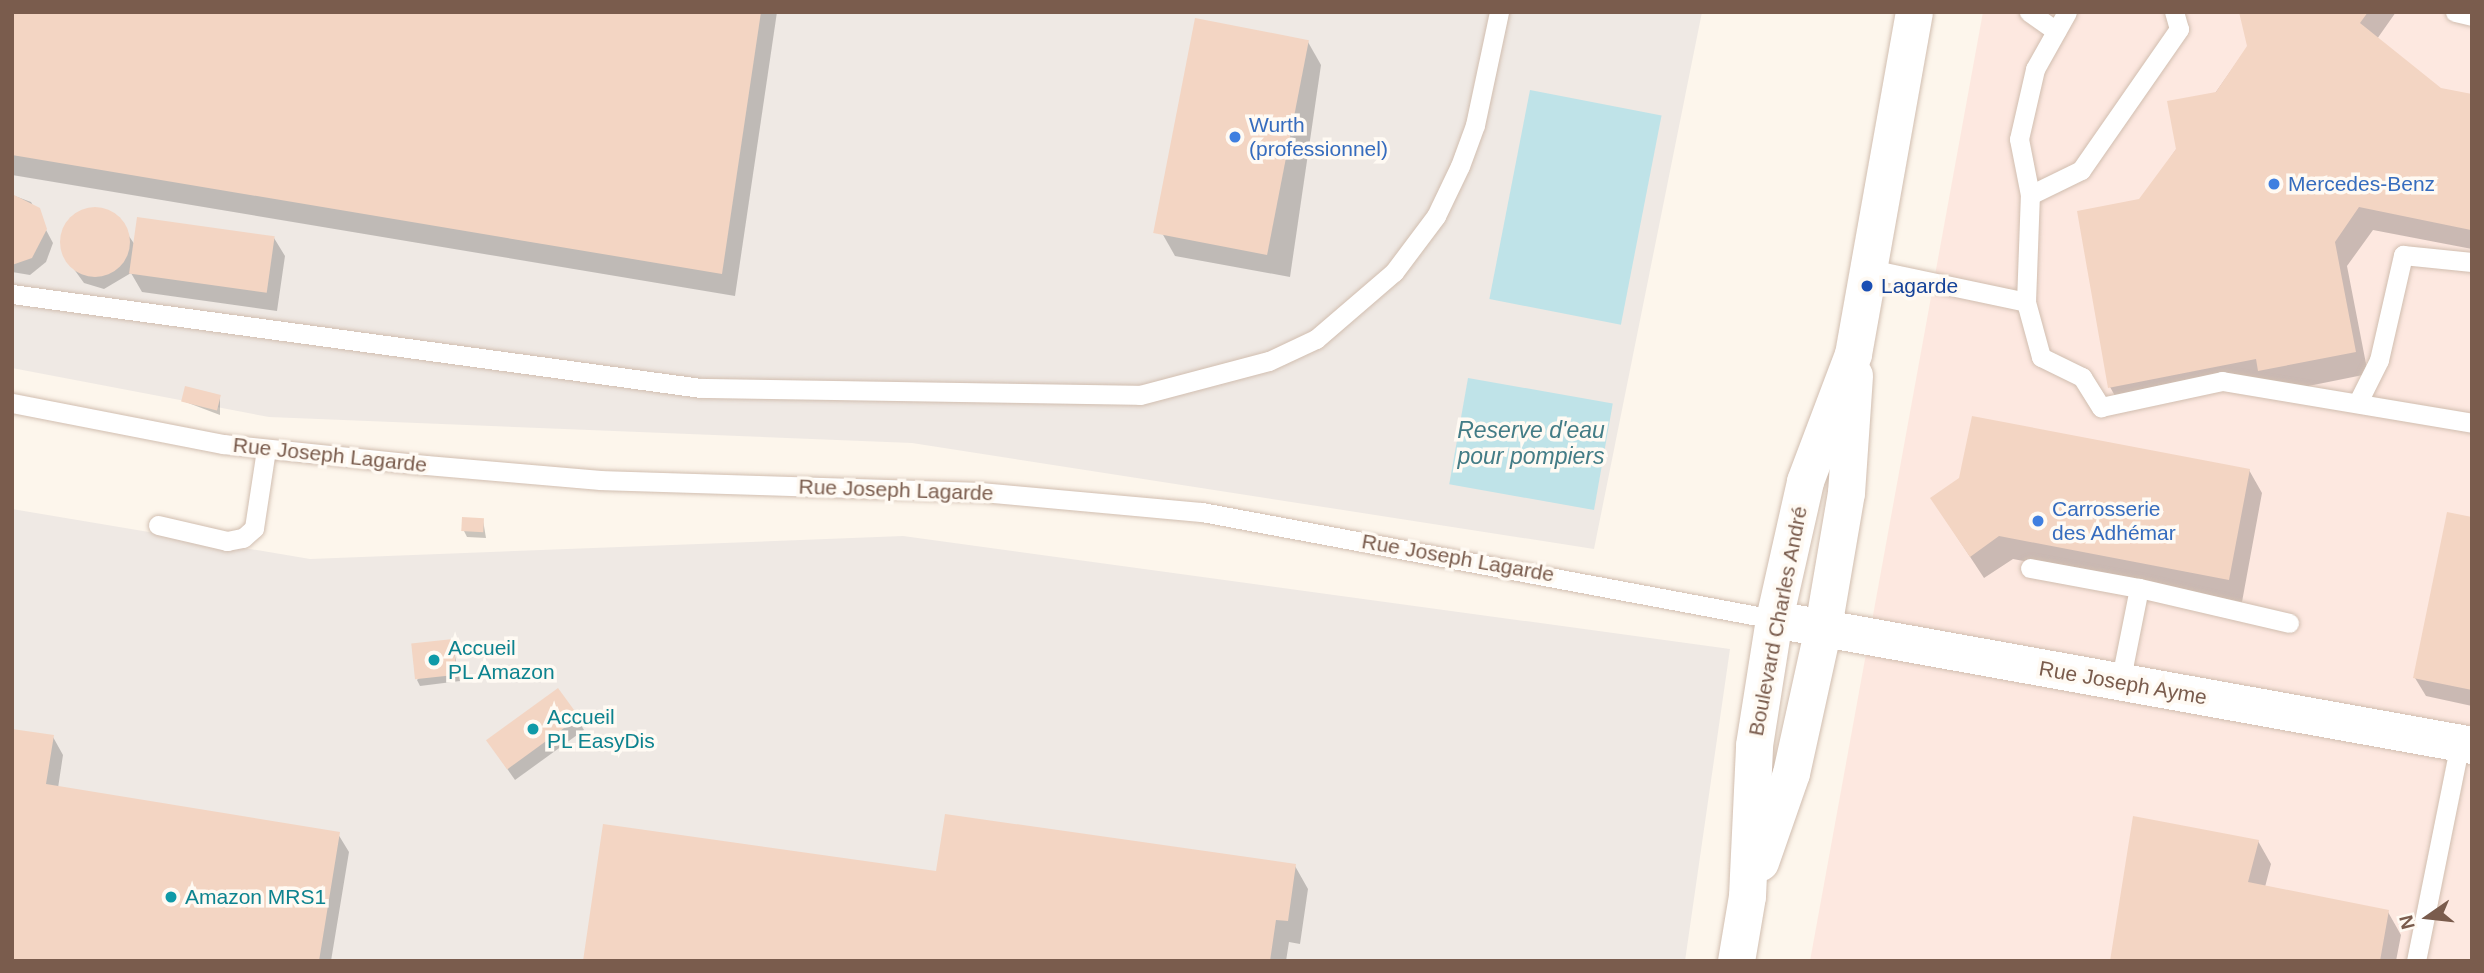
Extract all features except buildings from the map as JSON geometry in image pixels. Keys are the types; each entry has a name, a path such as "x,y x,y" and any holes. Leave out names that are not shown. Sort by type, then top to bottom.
{"street":[{"name":"Boulevard Charles André","path":"1736,961 1748,896 1754,745 1846,493 1853,354 1914,12"},
{"name":"Boulevard Charles André","path":"1748,896 1791,773 1799,623 1818,511 1805,481 1853,354"},
{"name":"Rue Joseph Ayme","path":"1799,623 2466,744"}],"lane":[{"path":"12,294 701,388 1140,396 1211,381 1316,339 1394,272 1436,216 1460,166 1475,125 1499,12"},
{"path":"2029,12 2056,30"},
{"path":"2067,12 2035,69 2019,139 2030,195 2026,302 2041,357 2081,377 2101,407 2222,382 2358,402 2472,423"},
{"path":"2030,195 2081,170 2179,29 2174,12"},
{"path":"2455,12 2472,16"},
{"path":"2358,402 2379,360 2403,255 2472,262"},
{"path":"1870,269 2026,302"},
{"name":"Rue Joseph Lagarde","path":"12,403 266,450 600,480 1093,499 1202,512 1799,623"},
{"path":"158,525 227,541 243,538 254,528 266,450"},
{"path":"2031,568 2139,588 2289,624"},
{"path":"2120,683 2139,588"},
{"path":"2416,961 2466,744"}],"shaded area":[{"path":"12,12 1702,12 1594,549 912,443 269,417 12,368"},
{"path":"1983,12 2472,12 2472,961 1810,961"},
{"path":"12,509 310,559 903,536 1730,649 1685,961 12,961"}],"water":[{"path":"1530,90 1662,116 1621,325 1489,299"},
{"name":"Reserve d'eau pour pompiers","path":"1468,378 1613,404 1594,510 1449,484"}],"place":[{"name":"Wurth (professionnel)","path":"1235,137"},
{"name":"Mercedes-Benz","path":"2274,184"},
{"name":"Lagarde","path":"1867,286"},
{"name":"Carrosserie des Adhémar","path":"2038,521"},
{"name":"Accueil PL Amazon","path":"434,660"},
{"name":"Accueil PL EasyDis","path":"533,729"},
{"name":"Amazon MRS1","path":"171,897"}]}
